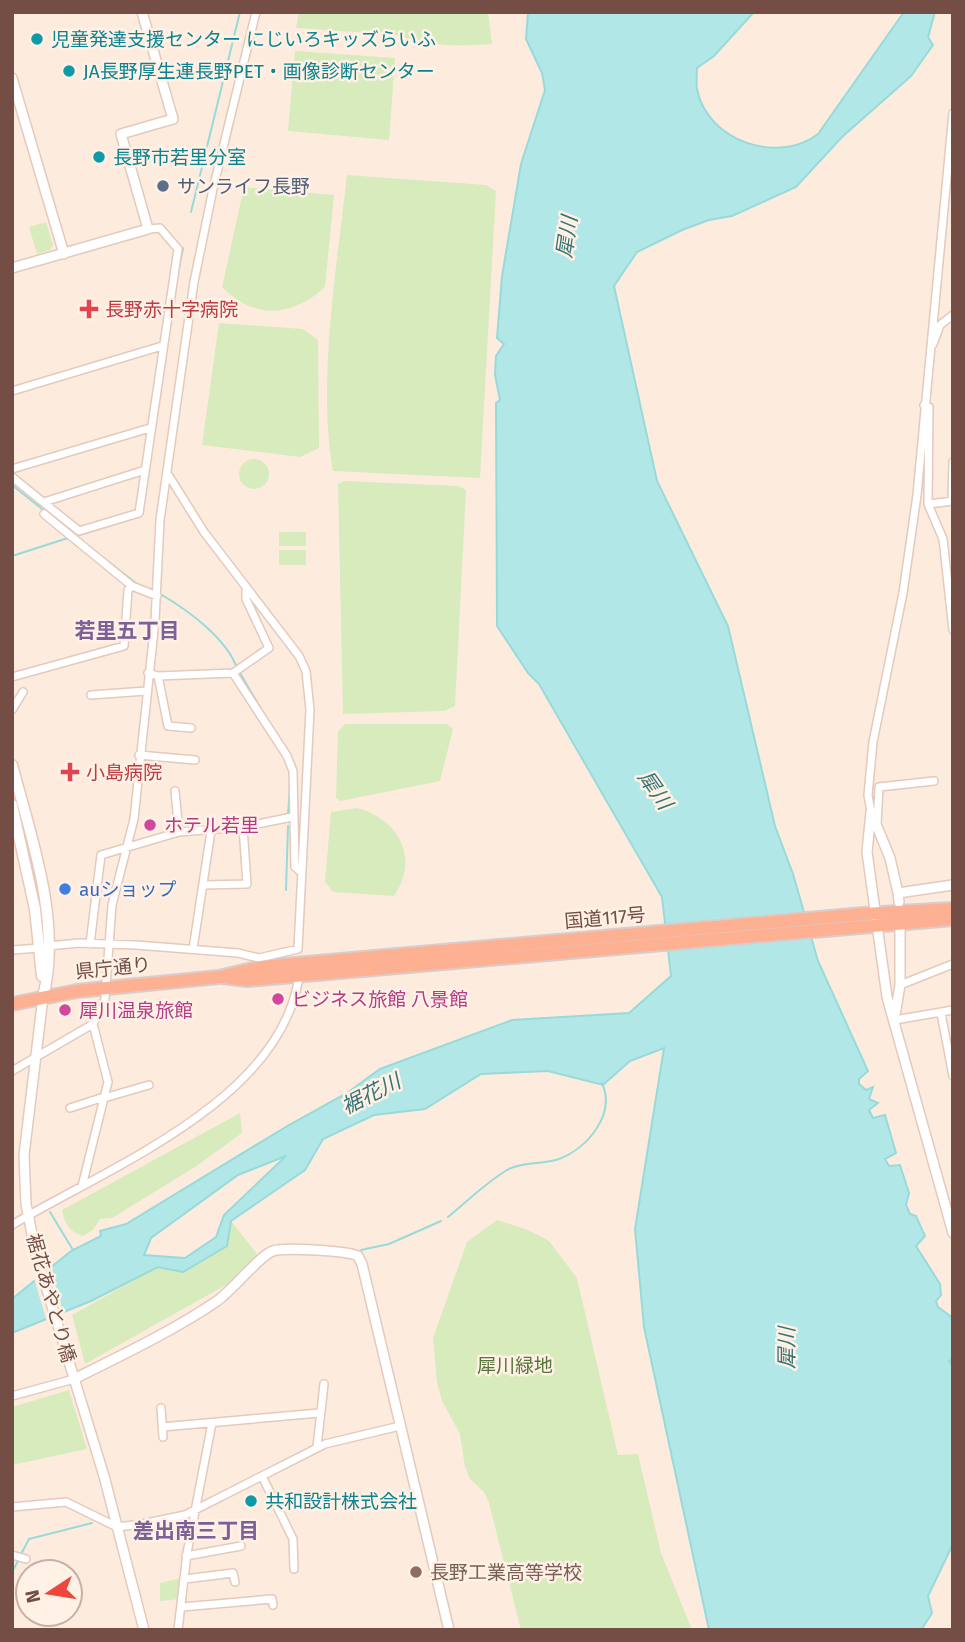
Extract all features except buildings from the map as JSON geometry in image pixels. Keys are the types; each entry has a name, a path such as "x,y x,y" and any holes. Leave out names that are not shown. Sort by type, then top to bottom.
{"highway":[{"name":"国道117号","path":"261,968 303,973 871,920 953,909"},
{"name":"国道117号","path":"871,920 953,919"},
{"name":"県庁通り","path":"12,1004 105,988 219,977 261,968"}],"main road":[{"path":"12,765 43,892 43,997"},
{"path":"12,805 43,947"}],"street":[{"path":"142,12 173,119 121,134 148,229"},
{"path":"12,1070 93,1024 105,999 115,891 134,819 157,596 160,520 196,271 256,12"},
{"path":"12,78 64,254"},
{"path":"953,114 908,558 873,742 868,795 871,812 890,858 898,897 953,885"},
{"path":"12,268 148,229 160,228 178,249 149,428 139,513 79,531 12,477"},
{"path":"929,355 940,325 953,315"},
{"path":"12,391 162,346"},
{"path":"924,405 929,407 928,504 943,539 953,630"},
{"path":"12,469 149,428"},
{"path":"928,504 952,501 953,463"},
{"path":"44,502 145,470"},
{"path":"12,950 90,944 193,949 261,968 298,949 310,710 308,679 299,656 204,532 168,475"},
{"path":"44,514 132,586 157,596"},
{"path":"12,677 124,646 128,590 132,586"},
{"path":"148,673 158,676 237,671 269,648 246,599 246,590"},
{"path":"237,671 287,755 295,867 302,872"},
{"path":"158,676 168,726 191,728"},
{"path":"91,695 146,691"},
{"path":"12,710 23,692"},
{"path":"139,755 195,760"},
{"path":"877,829 879,787 934,780"},
{"path":"175,792 179,832"},
{"path":"871,812 867,852 871,920 917,1111 953,1233"},
{"path":"90,944 100,855 179,832 243,827 292,817"},
{"path":"204,886 247,884 243,827"},
{"path":"193,949 211,831"},
{"path":"895,1020 900,985 900,930"},
{"path":"900,985 953,964"},
{"path":"12,1225 29,1220 178,1129 243,1078 273,1045 293,1006 303,973"},
{"name":"裾花あやとり橋","path":"43,997 24,1155 29,1220 144,1630"},
{"path":"895,1020 953,1010"},
{"path":"941,1013 953,1076"},
{"path":"82,1186 108,1074 93,1024"},
{"path":"70,1108 149,1085"},
{"path":"12,1396 73,1376 215,1302 274,1251 350,1251 362,1264 449,1630"},
{"path":"317,1447 324,1384"},
{"path":"161,1408 163,1437"},
{"path":"162,1427 319,1413"},
{"path":"178,1630 186,1556 212,1423"},
{"path":"12,1507 66,1502 117,1527 185,1515 194,1508 317,1447 400,1426"},
{"path":"261,1476 293,1539 294,1569"},
{"path":"186,1556 242,1545"},
{"path":"185,1579 233,1573 235,1582"},
{"path":"182,1607 272,1599"}],"green space":[{"path":"299,12 488,12 492,44 444,45 398,35 296,28"},
{"path":"295,51 395,58 389,140 288,131"},
{"path":"347,175 486,185 496,191 480,478 333,471 327,401 328,363"},
{"path":"244,187 334,195 325,287 300,304 274,311 260,309 247,305 222,287"},
{"path":"46,222 53,245 50,250 37,254 29,227"},
{"path":"219,323 303,329 318,340 319,448 300,457 202,445"},
{"path":"254,459 265,463 269,474 265,485 254,489 243,485 239,474 243,463"},
{"path":"344,481 459,486 466,490 455,706 444,711 343,714 338,484"},
{"path":"279,532 306,532 306,546 279,546"},
{"path":"279,550 306,550 306,565 279,565"},
{"path":"345,724 447,724 453,729 440,781 340,801 336,798 338,731"},
{"path":"357,808 384,821 401,842 405,854 405,868 402,882 394,896 333,892 325,882 331,812"},
{"path":"240,1113 242,1133 195,1167 112,1218 100,1219 93,1230 83,1236 71,1230 66,1223 62,1210"},
{"name":"犀川緑地","path":"497,1220 528,1230 549,1241 577,1278 618,1455 638,1454 661,1553 692,1630 521,1630 489,1503 484,1492 470,1479 465,1467 460,1434 442,1401 437,1382 433,1338 467,1242"},
{"path":"231,1221 258,1255 233,1281 85,1364 72,1315 158,1267 183,1272 227,1246"},
{"path":"69,1390 87,1449 12,1465 12,1407"},
{"path":"182,1578 180,1599 160,1601 160,1583"}],"water":[{"path":"528,12 754,12 714,56 697,68 697,89 703,107 729,134 746,143 784,147 802,143 818,134 904,12 935,12 928,37 933,45 911,76 842,137 796,187 732,216 709,220 682,230 637,252 614,286 657,481 728,626 775,826 793,874 818,961 868,1071 859,1079 859,1084 866,1090 873,1087 869,1099 878,1103 869,1110 873,1118 885,1115 896,1153 885,1159 889,1166 900,1165 909,1193 906,1205 910,1214 916,1216 925,1236 916,1246 940,1284 941,1295 936,1301 938,1307 953,1318 953,1359 949,1361 953,1367 953,1544 928,1596 932,1613 921,1630 709,1630 644,1327 635,1229 664,1048 630,1061 603,1085 548,1071 481,1074 425,1109 374,1115 323,1139 305,1170 231,1221 227,1246 183,1272 158,1267 91,1301 12,1333 12,1299 71,1251 101,1236 100,1231 126,1224 347,1093 380,1069 512,1020 629,1013 671,976 662,897 539,684 528,673 497,626 496,403 500,400 495,375 496,356 504,344 497,338 502,276 521,164 545,90 542,73 526,39","holes":["286,1156 224,1215 216,1237 185,1258 144,1255 151,1238 238,1175"]}],"pier":[{"path":"49,1265 64,1315 47,1322 34,1278"}],"waterway":[{"path":"191,212 240,12"},
{"path":"179,268 183,248"},
{"path":"143,510 152,446"},
{"path":"12,485 71,532"},
{"path":"76,536 128,520"},
{"path":"12,556 68,538"},
{"path":"78,538 137,584"},
{"path":"162,595 195,617 216,636 237,668"},
{"path":"240,673 265,716"},
{"path":"288,813 290,788"},
{"path":"286,890 288,826"},
{"path":"448,1217 507,1170 520,1165 559,1159 580,1147 602,1118 605,1106 602,1083"},
{"path":"50,1212 73,1250"},
{"path":"361,1250 389,1244 441,1221"},
{"path":"20,1556 29,1539 92,1523"},
{"path":"12,1572 14,1568"}],"place":[{"name":"児童発達支援センター にじいろキッズらいふ","path":"37,39"},
{"name":"JA長野厚生連長野PET・画像診断センター","path":"69,71"},
{"name":"長野市若里分室","path":"99,157"},
{"name":"サンライフ長野","path":"163,186"},
{"name":"長野赤十字病院","path":"89,309"},
{"name":"小島病院","path":"70,772"},
{"name":"ホテル若里","path":"150,825"},
{"name":"auショップ","path":"65,889"},
{"name":"ビジネス旅館 八景館","path":"278,999"},
{"name":"犀川温泉旅館","path":"65,1010"},
{"name":"共和設計株式会社","path":"251,1501"},
{"name":"長野工業高等学校","path":"416,1572"}],"district":[{"name":"若里五丁目","path":"127,631"},
{"name":"差出南三丁目","path":"196,1531"}],"water label":[{"name":"犀川","path":"567,237"},
{"name":"犀川","path":"655,790"},
{"name":"裾花川","path":"371,1094"},
{"name":"犀川","path":"787,1348"}]}
